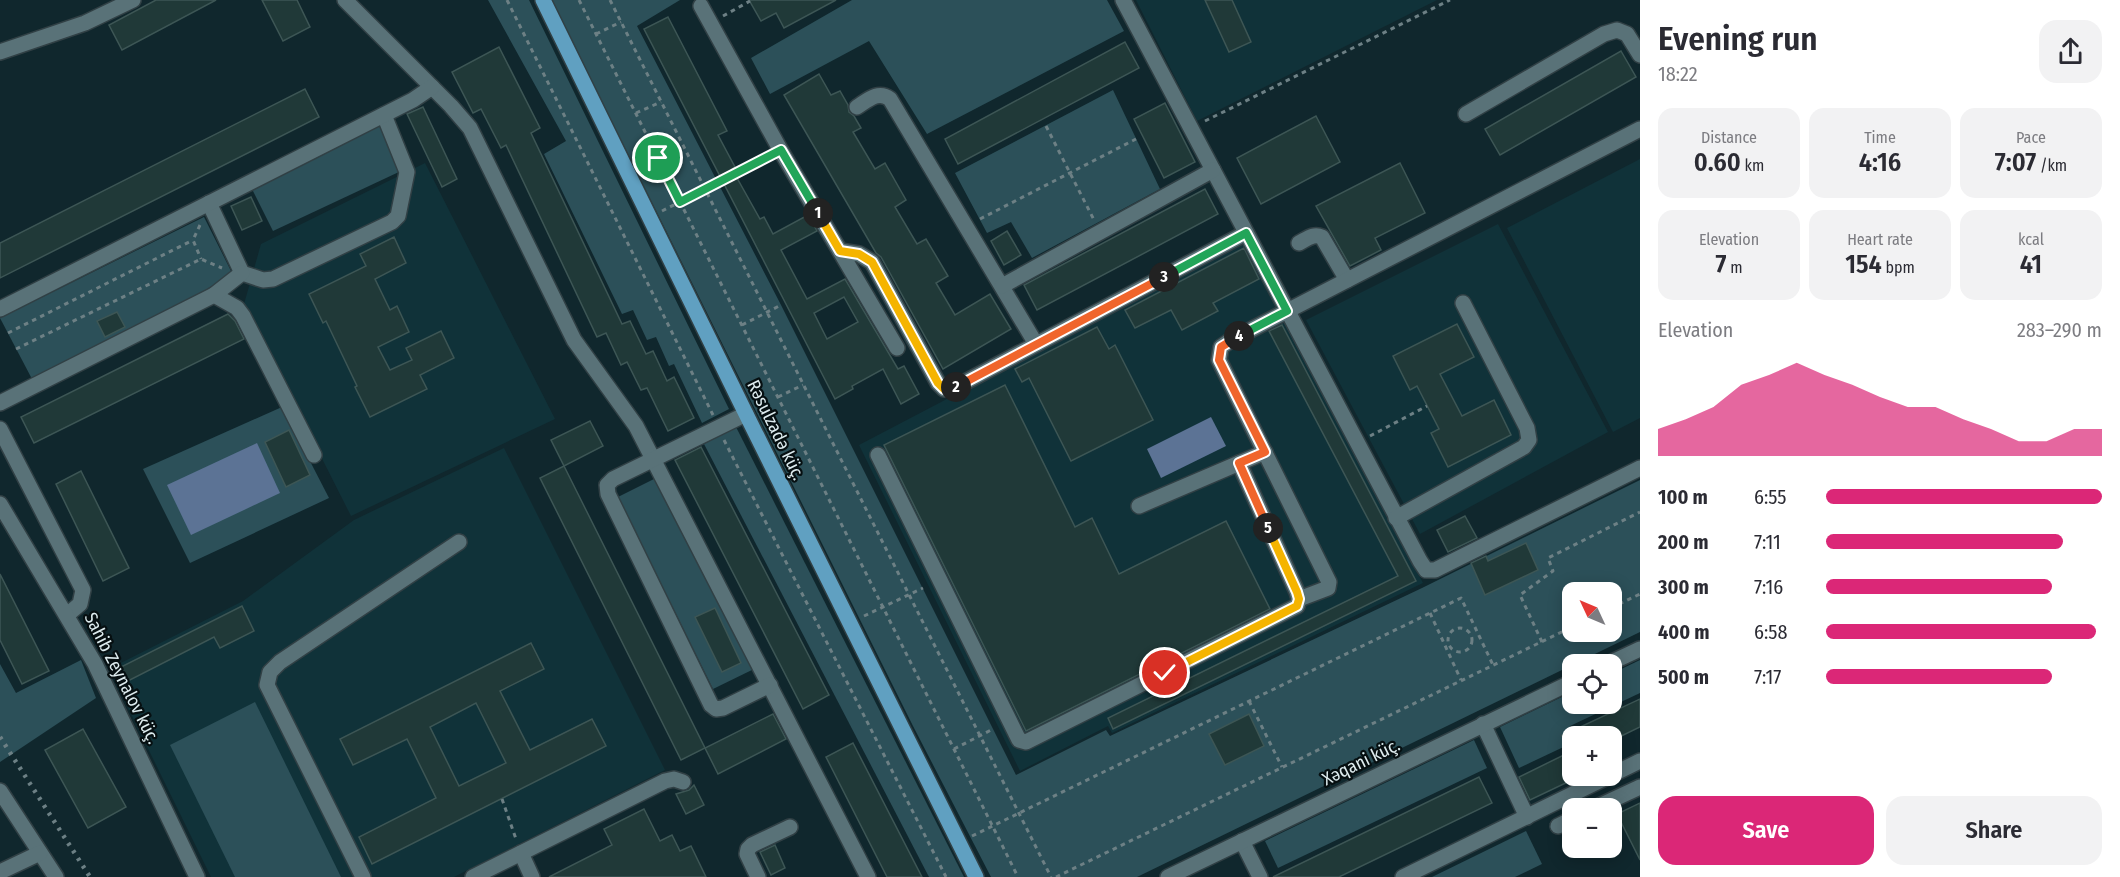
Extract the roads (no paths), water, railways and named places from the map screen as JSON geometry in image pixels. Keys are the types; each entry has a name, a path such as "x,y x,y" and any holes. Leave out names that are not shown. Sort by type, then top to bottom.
{"main road":[{"name":"Rəsulzadə küç.","path":"543,0 976,877"}],"street":[{"path":"2,47 85,23 133,0"},
{"path":"345,0 457,111 470,128 574,340 632,420 868,877"},
{"path":"1123,0 1358,442 1396,518 1426,570 1435,570 1640,468"},
{"path":"701,6 781,150 897,348"},
{"path":"1466,114 1604,34 1617,30 1627,34 1640,55"},
{"path":"0,309 207,210 413,100 432,87"},
{"path":"857,107 879,94 884,94 890,99 1036,344"},
{"path":"207,210 242,273 263,280 273,279 392,222 398,216 407,172 384,115"},
{"path":"1299,599 1328,588 1329,582 1219,360 1221,347 1640,129"},
{"path":"1002,286 1213,170"},
{"path":"840,251 859,254 872,262 938,383 944,389 954,388 1246,233"},
{"path":"1299,243 1312,236 1322,237 1347,280"},
{"path":"0,403 214,295 242,273"},
{"path":"214,295 237,308 243,316 314,455"},
{"path":"1396,518 1524,447 1529,440 1527,428 1463,303"},
{"path":"746,414 612,479 607,485 608,494 711,705 716,709 723,708 770,685"},
{"path":"0,429 83,590 80,604 67,615"},
{"path":"1139,506 1265,452"},
{"path":"878,456 1019,740 1026,742 1297,606 1299,599 1239,463"},
{"name":"Sahib Zeynalov küç.","path":"0,504 67,615 112,698 197,877"},
{"path":"363,877 267,685 270,672 280,662 459,542"},
{"path":"1622,657 1640,649"},
{"name":"Xəqani küç.","path":"1167,877 1562,687"},
{"path":"1483,724 1527,816"},
{"path":"1403,877 1640,761"},
{"path":"473,877 665,781 674,779 683,782"},
{"path":"1616,798 1640,787"},
{"path":"0,791 56,877"},
{"path":"758,877 747,854 748,849 790,827"},
{"path":"1242,841 1260,877"},
{"path":"0,872 40,853"},
{"path":"521,853 532,877"}],"railway":[{"path":"0,737 90,877"}]}
